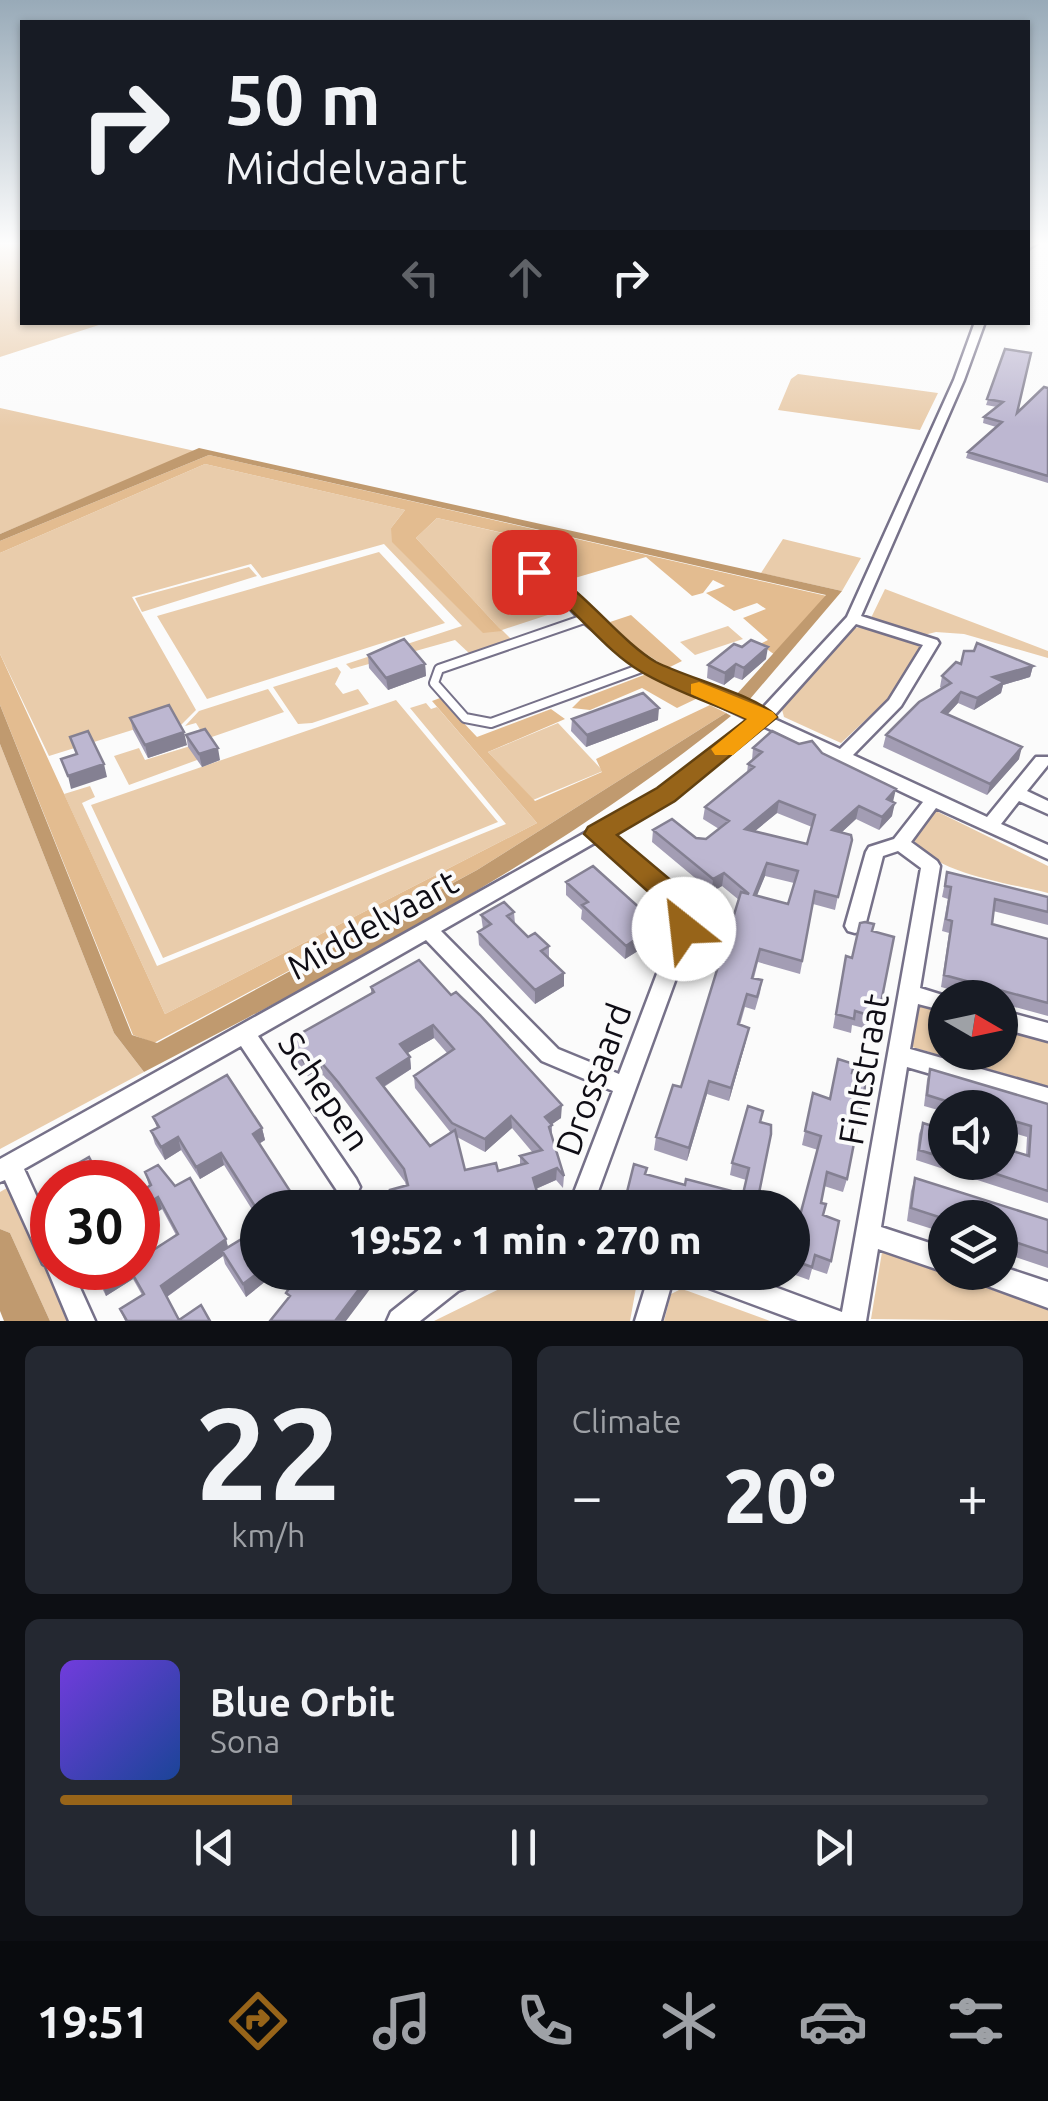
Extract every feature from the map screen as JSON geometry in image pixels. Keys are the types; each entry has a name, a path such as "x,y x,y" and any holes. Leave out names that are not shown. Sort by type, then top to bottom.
{"street":[{"name":"Middelvaart","path":"5,1168 666,794 764,717 853,618 960,380 979,325"},
{"path":"524,570 550,579 586,618 647,666 764,717 1048,853"},
{"path":"844,755 895,703 932,644 853,618"},
{"path":"990,825 1042,761"},
{"path":"1016,793 1048,808"},
{"path":"855,926 875,852 900,843 934,798"},
{"name":"Drossaard","path":"586,1190 684,929 676,900 598,834"},
{"name":"Fintstraat","path":"853,1321 931,866 900,843"},
{"path":"428,930 550,1056 624,1086"},
{"path":"909,993 928,998"},
{"path":"1018,1023 1048,1032"},
{"name":"Schepen","path":"244,1033 348,1187"},
{"path":"898,1055 1048,1098"},
{"path":"5,1168 30,1215"},
{"path":"868,1234 928,1254"},
{"path":"1018,1284 1048,1294"},
{"path":"68,1290 82,1321"},
{"path":"400,1321 440,1290"},
{"path":"648,1321 657,1290"},
{"path":"748,1290 833,1321"}],"lane":[{"path":"586,618 439,669 434,683 465,718 491,723 647,666"}],"shaded area":[{"path":"0,304 20,304 20,325 99,325 0,357"},
{"path":"798,374 938,393 920,430 778,410 791,379"},
{"path":"0,408 195,451 0,534"},
{"path":"199,448 842,591 750,699 736,695 826,595 209,455 0,541 0,534"},
{"path":"209,455 827,596 775,655 760,644 768,640 743,618 766,609 757,603 734,611 706,593 725,586 713,580 703,593 692,596 646,557 568,580 553,571 566,547 437,518 416,538 502,631 483,633 392,542 391,528 405,510 205,464 0,553 0,541"},
{"path":"205,464 405,510 391,528 501,630 416,538 437,518 567,548 553,571 520,564 516,571 544,585 569,608 502,630 512,640 470,654 455,640 351,669 346,664 462,626 384,544 262,578 251,564 132,597 196,710 180,726 174,717 49,756 0,654 0,553"},
{"path":"783,539 861,558 842,591 761,573"},
{"path":"379,552 445,623 207,699 157,616"},
{"path":"249,567 257,576 142,612 135,598"},
{"path":"885,589 1048,651 1048,658 964,634 936,632 920,636 870,620"},
{"path":"631,615 682,661 668,668 635,647 610,622"},
{"path":"728,626 743,639 695,655 680,642"},
{"path":"868,627 924,645 889,698 841,743 784,717 781,706 851,628"},
{"path":"0,654 165,1014 537,823 432,701 440,698 477,737 551,709 565,719 488,752 535,801 602,772 596,759 710,705 726,713 477,870 154,1043 133,1035 0,705"},
{"path":"337,667 341,672 335,684 343,694 358,689 369,704 298,724 273,687"},
{"path":"644,675 662,677 700,697 677,708 642,688 590,710 572,708 581,699"},
{"path":"268,689 284,712 206,739 196,723 185,726 199,711"},
{"path":"396,700 498,822 163,958 91,805"},
{"path":"426,703 431,709 437,707 537,823 165,1014 64,794 90,786 95,797 82,803 157,966 506,824 410,708"},
{"path":"0,705 132,1035 157,1043 477,870 726,713 731,716 663,768 521,864 372,951 144,1072 114,1033 0,744"},
{"path":"558,723 603,771 533,800 488,752"},
{"path":"200,743 208,756 129,785 114,756 139,748 145,760"},
{"path":"0,744 114,1033 144,1072 0,1149"},
{"path":"934,810 1048,866 1048,893 974,876 923,851 914,840"},
{"path":"917,1005 928,1008 928,1052 912,1047"},
{"path":"1018,1033 1048,1042 1048,1086 992,1070 1018,1070"},
{"path":"12,1185 30,1224 30,1277 10,1233 0,1229 0,1192"},
{"path":"0,1229 10,1233 30,1277 30,1290 36,1290 50,1321 4,1321 0,1311"},
{"path":"882,1252 928,1268 928,1290 993,1290 1048,1309 1048,1321 871,1319"},
{"path":"36,1290 61,1290 75,1321 50,1321"},
{"path":"497,1290 636,1290 630,1321 434,1321"},
{"path":"684,1290 770,1321 664,1321 671,1294"}],"building":[{"path":"1005,349 1031,353 1017,413 1044,387 1048,388 1048,476 968,452 1002,422 984,417 1003,402 987,399"},
{"path":"404,639 425,664 386,678 368,655"},
{"path":"751,640 768,647 744,668 736,664 725,673 708,665 734,644 742,647"},
{"path":"977,643 1033,666 993,677 1004,682 977,698 961,692 942,712 1022,747 990,784 886,735 919,702 951,683 942,676 956,662 961,664 964,651 974,651"},
{"path":"643,693 659,708 587,735 572,719"},
{"path":"169,705 184,732 145,745 130,718"},
{"path":"205,729 218,748 199,754 186,735"},
{"path":"88,731 104,764 68,776 61,759 77,754 70,737"},
{"path":"772,731 799,744 812,741 822,753 896,789 887,799 895,803 882,817 859,806 832,830 851,835 852,840 838,897 815,891 802,961 760,949 752,978 762,980 757,997 747,994 738,1024 749,1028 731,1088 709,1081 689,1148 656,1137 673,1085 681,1087 741,892 749,894 724,873 713,879 653,830 672,819 696,838 706,839 729,821 705,807 754,767 748,764 762,752 753,748","holes":["779,801 815,815 807,844 745,829","767,863 798,871 788,904 754,895"]},
{"path":"593,866 652,919 636,929 642,935 626,946 582,905 588,902 566,882"},
{"path":"947,872 1048,897 1048,912 995,899 992,924 1048,939 1048,1003 1018,995 1018,980 963,980 944,975 952,921 946,919 951,887 945,886"},
{"path":"504,902 514,912 507,916 528,937 535,933 549,946 541,951 564,973 535,990 478,932 491,924 481,915"},
{"path":"860,923 874,924 872,931 894,937 878,1018 855,1011 854,1019 836,1014 846,956 852,958"},
{"path":"419,960 451,995 456,992 480,1015 562,1105 545,1117 552,1125 549,1127 564,1176 557,1168 533,1178 536,1190 390,1190 408,1185 404,1169 321,1062 309,1069 289,1040 374,992 371,987","holes":["433,1025 454,1049 414,1076 452,1123 485,1139 511,1116 542,1150 520,1156 527,1163 498,1171 496,1163 465,1170 455,1130 430,1146 377,1078 410,1057 400,1044"]},
{"path":"838,1059 854,1064 852,1073 867,1077 847,1179 827,1172 821,1203 826,1204 823,1215 839,1221 831,1261 815,1255 812,1267 810,1190 807,1190 821,1136 805,1131 813,1093 830,1099"},
{"path":"930,1070 1001,1090 928,1090 927,1095"},
{"path":"227,1075 262,1128 253,1134 289,1190 245,1190 221,1153 196,1167 178,1137 161,1147 151,1131 159,1127 153,1117"},
{"path":"1018,1095 1048,1104 1048,1191 1015,1180 1018,1180 1018,1153 1029,1156 1031,1126 1018,1122"},
{"path":"748,1106 763,1111 760,1122 771,1125 771,1134 760,1190 744,1190 749,1168 732,1163"},
{"path":"923,1123 928,1125 928,1153 919,1150"},
{"path":"634,1164 647,1168 645,1174 685,1185 686,1179 728,1190 628,1190"},
{"path":"160,1167 175,1186 190,1178 226,1239 161,1286 179,1320 201,1305 210,1321 127,1321 120,1309 144,1294 142,1290 160,1290 160,1246 178,1234 160,1201"},
{"path":"915,1178 985,1200 928,1200 928,1214 911,1208"},
{"path":"1018,1211 1048,1220 1048,1253 1018,1243"},
{"path":"240,1240 240,1279 222,1251"},
{"path":"358,1290 335,1321 270,1321 290,1296 286,1293"}],"slow traffic":[{"path":"699,689 764,717 724,749"}],"route":[{"path":"534,572 550,579 586,618 647,666 764,717 666,794 598,834 676,900 684,929"}]}
